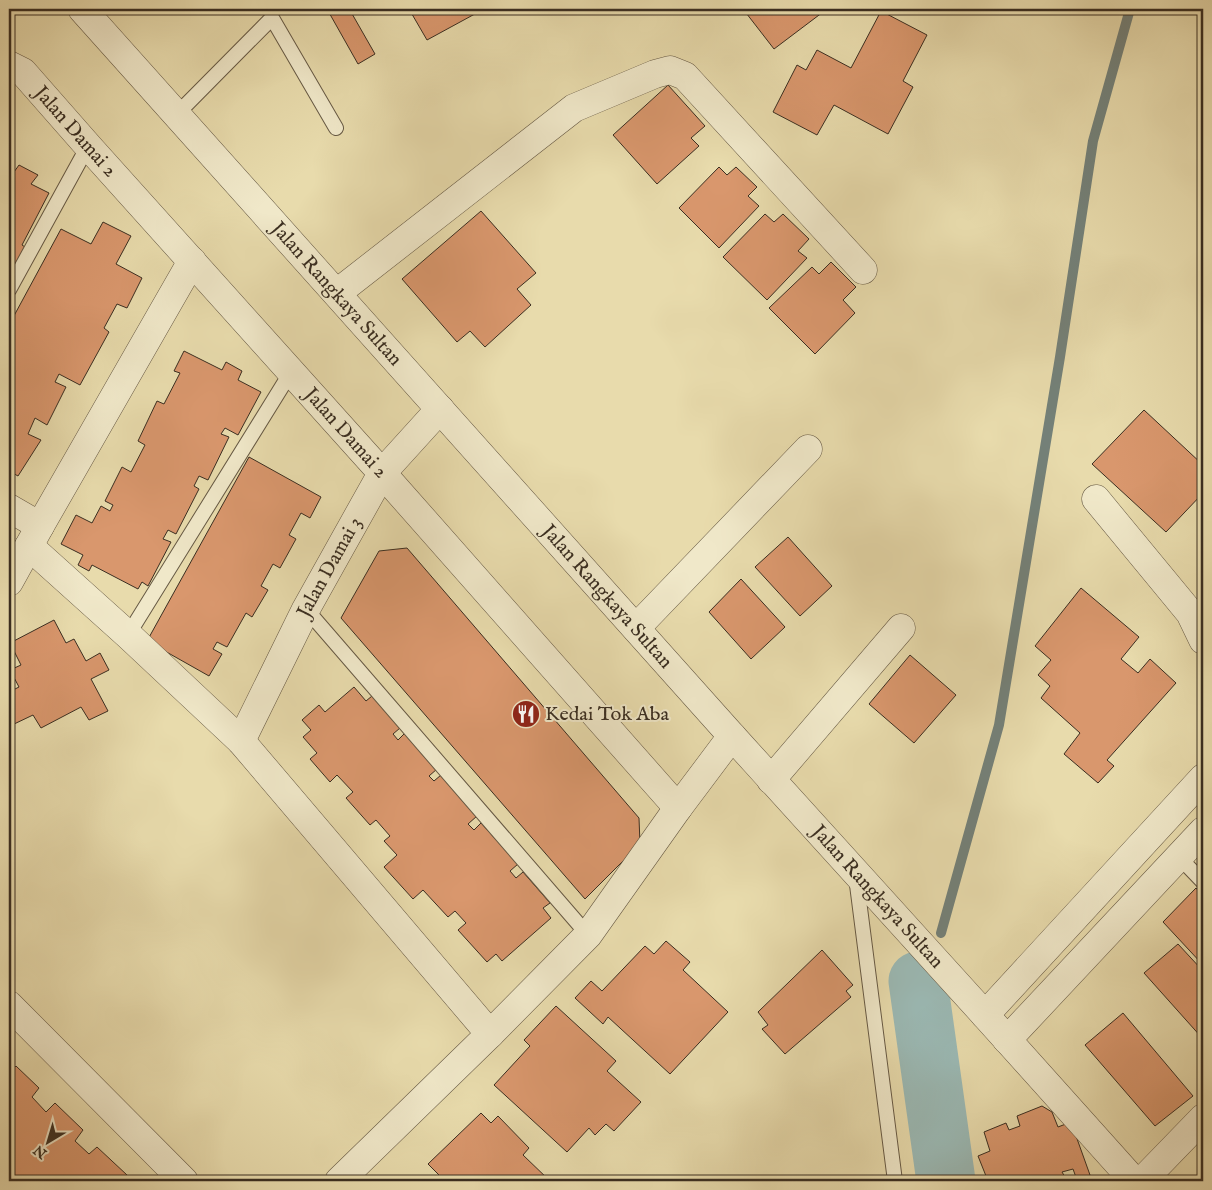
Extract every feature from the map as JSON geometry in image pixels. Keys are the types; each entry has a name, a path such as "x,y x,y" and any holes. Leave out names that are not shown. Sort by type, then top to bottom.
{"street":[{"name":"Jalan Rangkaya Sultan","path":"82,9 771,780 1134,1181"},
{"name":"Jalan Damai 2","path":"9,65 24,72 678,808"},
{"path":"337,293 574,108 655,74 670,70 685,76 863,270"},
{"path":"9,582 192,261"},
{"name":"Jalan Damai 3","path":"241,740 306,609 382,473 440,409"},
{"path":"636,628 808,449"},
{"path":"1096,499 1190,613 1203,640"},
{"path":"9,508 128,635 241,740 490,1034"},
{"path":"771,780 901,628"},
{"path":"340,1181 588,935 678,808 732,736"},
{"path":"985,1015 1203,778"},
{"path":"1007,1040 1203,831"},
{"path":"9,1005 184,1181"},
{"path":"1142,1181 1203,1118"}],"lane":[{"path":"177,114 270,13 336,128"},
{"path":"9,290 88,146"},
{"path":"128,635 291,372"},
{"path":"306,609 588,935"},
{"path":"1179,857 1203,882"},
{"path":"855,872 895,1181"}],"building":[{"path":"327,9 356,9 351,12 375,54 358,64"},
{"path":"409,9 484,9 427,40"},
{"path":"743,9 827,9 774,49"},
{"path":"881,11 927,35 903,81 913,87 888,134 834,105 817,135 773,112 797,65 806,70 817,50 851,68"},
{"path":"668,85 705,126 691,138 699,146 657,184 613,135"},
{"path":"19,165 38,175 31,184 49,193 22,245 28,249 9,277 9,169 14,172"},
{"path":"719,167 727,175 736,167 757,187 748,196 759,206 719,248 679,208"},
{"path":"481,211 536,273 517,289 531,305 485,347 470,331 457,342 402,279"},
{"path":"765,214 774,222 783,214 809,239 798,251 807,258 767,300 723,257"},
{"path":"103,222 131,236 116,264 142,278 127,308 117,304 104,328 109,332 80,385 59,374 55,382 66,387 47,425 35,418 28,434 41,440 18,476 9,471 9,325 61,229 91,244"},
{"path":"831,262 856,287 843,300 855,313 815,354 769,308 812,267 819,274"},
{"path":"184,351 222,370 226,362 242,371 238,380 261,392 238,435 225,428 221,434 229,437 208,480 199,476 194,486 199,489 176,534 168,530 163,539 171,542 148,586 142,582 138,589 92,565 89,571 78,565 83,555 61,544 76,515 92,523 101,506 110,511 113,505 105,501 122,467 131,472 145,445 138,441 157,401 164,404 180,373 174,371"},
{"path":"1144,410 1203,465 1203,493 1166,532 1092,464"},
{"path":"249,457 321,497 310,518 301,513 289,535 296,539 280,568 273,564 261,586 268,590 252,617 246,613 227,647 217,642 213,649 222,654 209,676 147,641"},
{"path":"788,537 832,586 800,616 755,567"},
{"path":"407,548 639,818 640,844 585,899 341,618 379,551"},
{"path":"741,579 785,627 751,659 709,612"},
{"path":"1081,588 1139,637 1121,659 1138,673 1150,659 1176,683 1107,760 1114,766 1098,783 1064,754 1080,733 1041,698 1050,686 1038,675 1051,660 1035,646"},
{"path":"54,620 66,643 74,639 86,661 100,653 109,670 91,679 108,711 89,720 81,707 41,728 33,715 12,725 9,718 9,692 19,687 10,670 21,665 10,643"},
{"path":"910,655 956,695 914,743 869,704"},
{"path":"354,687 366,701 372,696 400,728 393,734 398,740 405,733 437,769 429,776 434,781 441,775 477,816 468,824 474,830 481,823 518,864 510,871 516,878 523,872 550,903 543,908 551,918 502,961 496,954 487,962 458,930 466,923 455,911 448,917 423,890 413,899 384,867 397,855 384,841 390,836 376,820 370,825 346,798 353,792 337,775 330,782 310,759 317,753 303,737 311,730 302,720 319,705 325,712"},
{"path":"1196,888 1203,896 1203,965 1163,922"},
{"path":"666,941 690,962 683,970 728,1012 670,1074 608,1017 603,1024 575,998 591,981 602,991 645,946 654,954"},
{"path":"1178,944 1203,971 1203,1039 1144,973"},
{"path":"822,950 853,985 846,991 851,997 785,1054 762,1029 768,1025 758,1012"},
{"path":"556,1006 616,1061 607,1071 641,1102 614,1131 606,1124 595,1135 589,1128 567,1152 494,1085 530,1046 524,1040"},
{"path":"1123,1013 1193,1096 1155,1126 1085,1045"},
{"path":"16,1066 39,1088 32,1097 46,1112 55,1103 83,1130 75,1141 89,1154 97,1147 127,1175 122,1181 19,1181 15,1177 9,1181 9,1073"},
{"path":"1042,1106 1052,1112 1058,1127 1071,1122 1090,1175 1077,1180 1073,1169 1062,1172 1065,1177 1053,1181 988,1181 978,1156 990,1151 984,1132 1006,1123 1009,1130 1020,1126 1017,1116"},
{"path":"481,1113 491,1123 498,1116 529,1148 523,1155 550,1181 435,1181 440,1176 428,1164"}],"waterway":[{"path":"941,933 999,725 1060,357 1093,141 1130,9"},
{"path":"918,981 946,1181"}],"place":[{"name":"Kedai Tok Aba","path":"526,714"}]}
